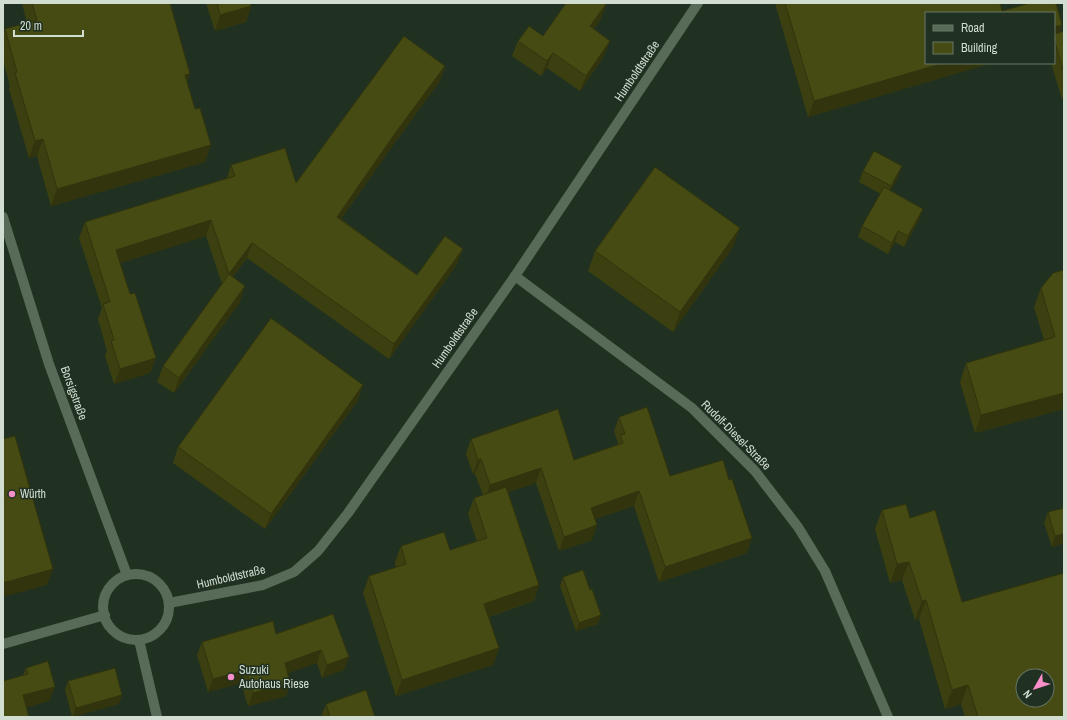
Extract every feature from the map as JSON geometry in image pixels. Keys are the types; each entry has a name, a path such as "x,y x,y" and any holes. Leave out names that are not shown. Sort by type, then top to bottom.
{"street":[{"name":"Humboldtstraße","path":"169,603 263,585 294,572 318,551 348,513 515,276 698,3"},
{"name":"Borsigstraße","path":"3,217 49,364 127,575"},
{"name":"Rudolf-Diesel-Straße","path":"515,276 692,408 756,470 798,527 825,571 888,717"},
{"path":"141,574 155,579 162,586 169,603 169,614 165,624 149,637 139,640 128,639 118,634 109,626 103,605 105,596 110,587 118,580 127,575 141,574"},
{"path":"3,644 105,615"},
{"path":"139,640 157,717"}],"building":[{"path":"32,3 170,3 190,74 185,75 195,109 200,108 211,145 57,189 43,139 35,141 15,73 17,72 5,29 37,20"},
{"path":"217,3 250,3 251,6 220,15"},
{"path":"566,3 607,3 590,26 610,41 586,76 553,53 547,61 518,41 529,26 543,36"},
{"path":"785,3 1000,3 1002,11 1030,3 1056,3 1062,25 1055,27 1055,12 925,12 925,64 941,64 814,101"},
{"path":"1064,31 1064,73 1055,42 1055,34"},
{"path":"404,36 445,66 396,132 337,217 417,275 445,236 463,249 394,344 252,243 229,274 211,220 116,250 130,294 135,293 156,358 120,369 111,341 114,340 103,304 110,302 85,222 235,176 231,165 285,148 296,183"},
{"path":"874,151 902,166 891,186 863,171"},
{"path":"655,167 740,228 680,312 595,251"},
{"path":"884,187 923,209 908,236 898,231 892,243 862,226"},
{"path":"1064,270 1064,393 981,415 966,363 1055,337 1041,288 1053,273"},
{"path":"229,274 245,286 179,378 163,366"},
{"path":"271,318 363,385 271,514 178,447"},
{"path":"647,407 670,476 723,460 729,480 732,479 752,538 665,567 639,491 591,508 597,525 564,537 541,468 490,485 481,459 478,460 471,439 558,409 574,460 623,443 620,435 625,434 619,417"},
{"path":"15,436 53,569 3,583 3,439"},
{"path":"506,487 539,585 484,604 499,648 402,680 369,576 406,564 401,546 444,532 450,550 487,538 474,498"},
{"path":"906,504 910,518 935,510 962,602 1064,573 1064,717 978,717 968,685 952,690 926,600 922,601 909,562 897,564 882,510"},
{"path":"1064,508 1064,534 1055,536 1048,512"},
{"path":"583,570 590,590 592,589 601,615 579,623 563,577"},
{"path":"333,614 349,657 327,665 321,650 285,663 290,683 253,693 246,670 213,679 202,642 273,621 276,634"},
{"path":"48,661 55,687 23,695 29,717 3,717 3,681 28,674 26,668"},
{"path":"115,668 122,695 76,708 68,681"},
{"path":"366,690 375,717 330,717 326,704"}],"place":[{"name":"Würth","path":"12,494"},
{"name":"Suzuki Autohaus Riese","path":"231,677"}]}
